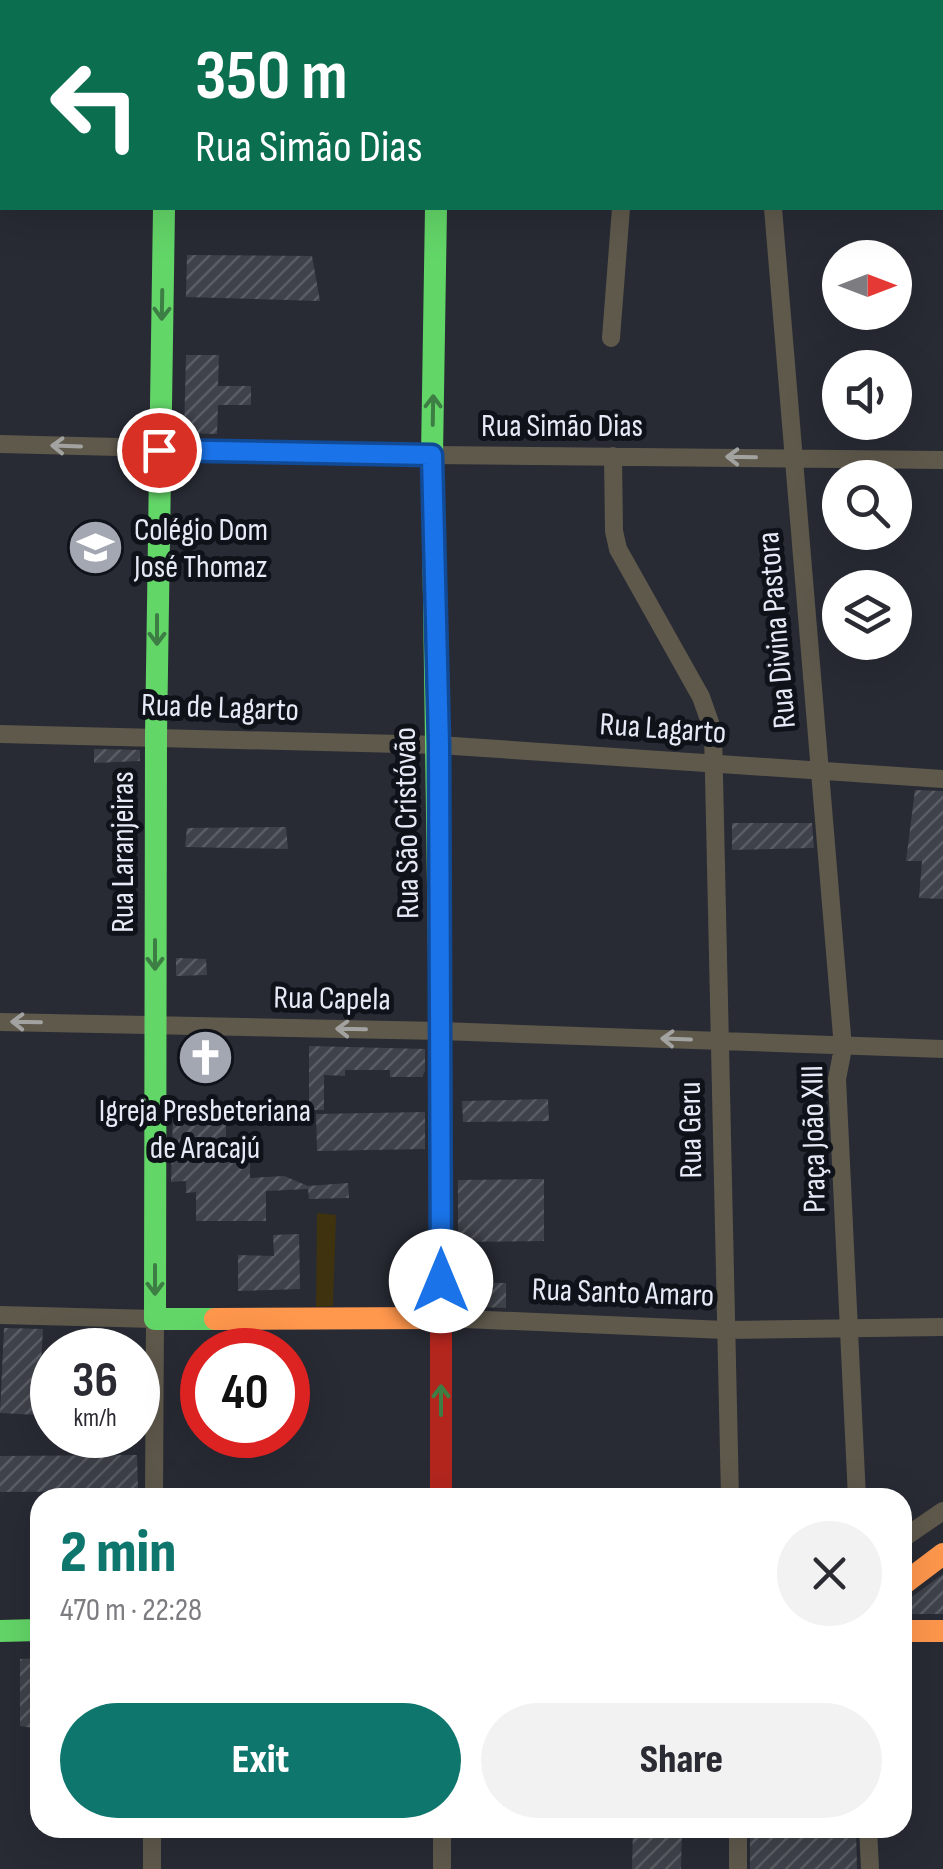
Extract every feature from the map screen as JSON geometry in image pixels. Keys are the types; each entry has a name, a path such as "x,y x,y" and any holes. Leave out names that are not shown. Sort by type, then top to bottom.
{"street":[{"name":"Rua Laranjeiras","path":"154,1488 156,736 164,210"},
{"name":"Rua São Cristóvão","path":"436,210 432,455 442,1032 441,1488"},
{"path":"611,338 621,210"},
{"name":"Rua Divina Pastora","path":"774,210 843,1048"},
{"name":"Rua Simão Dias","path":"0,444 432,455 943,460"},
{"name":"Rua Geru","path":"613,456 614,531 618,549 710,713 730,1488"},
{"name":"Rua de Lagarto","path":"0,734 439,745"},
{"name":"Rua Lagarto","path":"439,745 943,779"},
{"name":"Rua Capela","path":"0,1022 719,1040 843,1048"},
{"name":"Praça João XIII","path":"857,1488 838,1079 843,1048 943,1049"},
{"name":"Rua Santo Amaro","path":"0,1316 441,1318 725,1330 943,1327"},
{"path":"912,1532 943,1510"},
{"path":"912,1577 943,1554"},
{"path":"0,1630 30,1630"},
{"path":"912,1631 943,1632"},
{"path":"152,1838 152,1869"},
{"path":"442,1838 442,1869"},
{"path":"738,1838 738,1869"},
{"path":"868,1838 870,1869"}],"shaded area":[{"path":"317,1213 336,1215 333,1306 316,1307"}],"building":[{"path":"187,255 312,256 320,301 186,297"},
{"path":"186,355 219,355 218,386 251,386 251,405 218,405 217,434 184,433"},
{"path":"94,749 140,750 140,761 94,763"},
{"path":"915,790 943,791 943,899 919,898 922,861 906,861"},
{"path":"732,823 812,823 814,848 732,850"},
{"path":"286,827 288,849 185,847 187,828"},
{"path":"176,958 206,959 207,975 176,976"},
{"name":"Igreja Presbeteriana de Aracajú","path":"183,1045 228,1047 227,1069 182,1068"},
{"path":"309,1046 425,1049 425,1071 422,1077 390,1077 390,1070 345,1070 345,1076 324,1075 324,1110 309,1110"},
{"path":"548,1099 549,1121 463,1122 462,1101"},
{"path":"425,1112 425,1149 317,1151 316,1114"},
{"path":"173,1116 226,1119 226,1157 250,1157 250,1178 284,1176 308,1186 348,1183 349,1198 309,1199 308,1189 266,1191 266,1221 196,1221 196,1192 186,1193 186,1181 171,1182"},
{"path":"544,1179 544,1241 458,1242 458,1180"},
{"path":"299,1234 300,1289 238,1291 238,1255 274,1256 273,1235"},
{"path":"457,1282 506,1283 506,1308 457,1306"},
{"path":"4,1328 30,1329 30,1415 0,1413"},
{"path":"0,1456 137,1458 138,1488 30,1488 30,1492 0,1492"},
{"path":"943,1574 943,1614 912,1614 912,1597"},
{"path":"30,1658 30,1728 20,1726 20,1659"},
{"path":"633,1838 682,1838 681,1869 632,1869"},
{"path":"750,1838 856,1838 857,1869 750,1869"}],"traffic: fast":[{"path":"164,210 156,736 155,1319 215,1319"},
{"path":"436,210 432,455 441,1102"},
{"path":"0,1631 30,1630"}],"traffic: slow":[{"path":"215,1319 441,1318"},
{"path":"912,1577 943,1554"},
{"path":"912,1631 943,1631"}],"traffic: jam":[{"path":"441,1102 441,1488"}],"place":[{"name":"Colégio Dom José Thomaz","path":"95,548"},
{"name":"Igreja Presbeteriana de Aracajú","path":"205,1057"}],"route":[{"path":"159,450 432,455 439,745 441,1281"}]}
